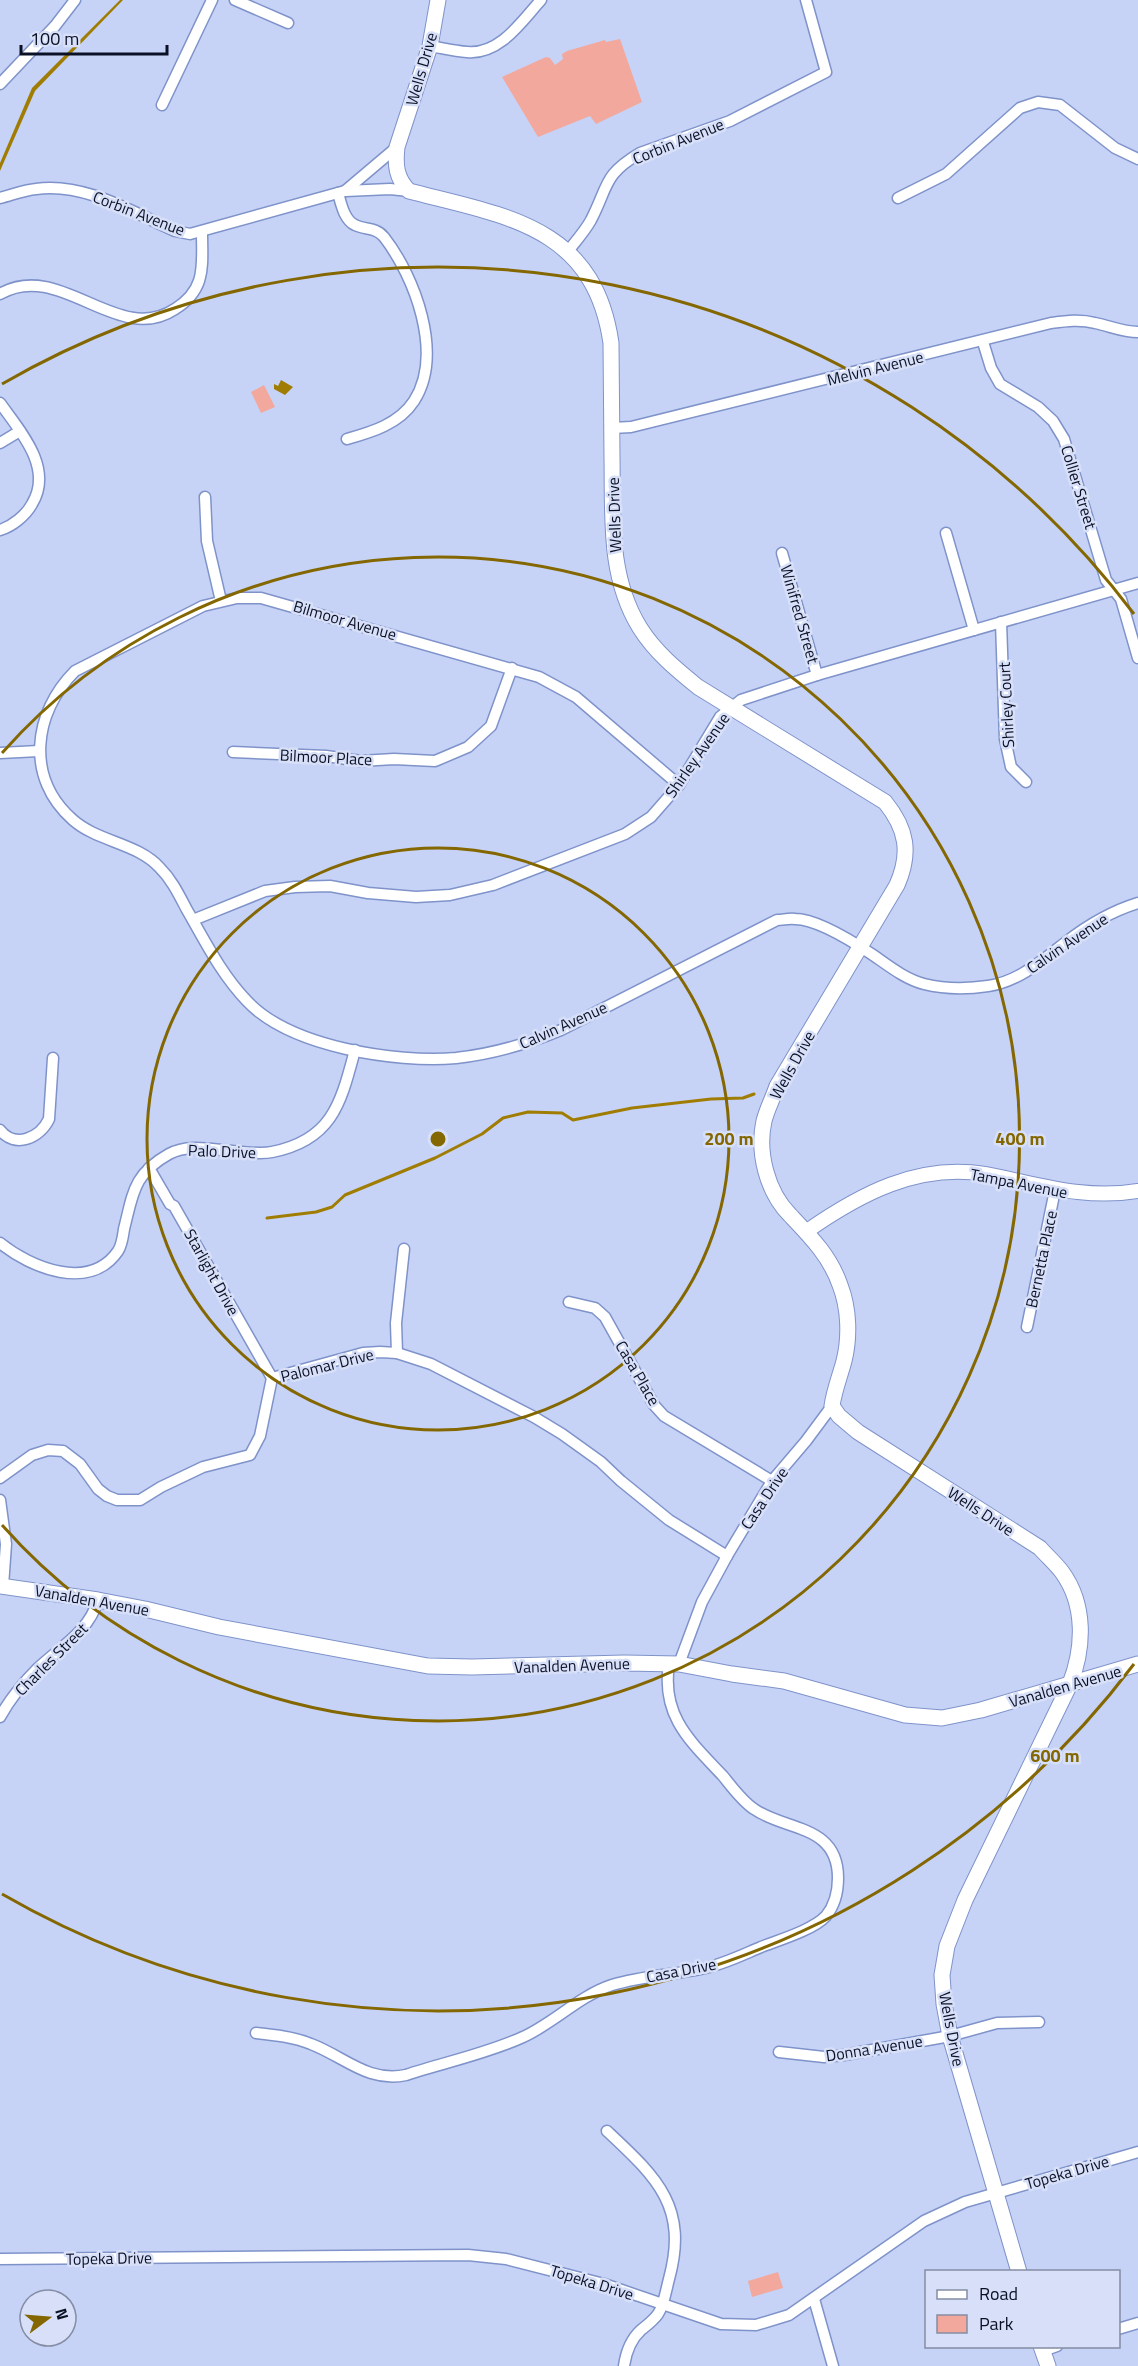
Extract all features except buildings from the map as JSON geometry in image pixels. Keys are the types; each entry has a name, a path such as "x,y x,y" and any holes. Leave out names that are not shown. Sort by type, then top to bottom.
{"main road":[{"name":"Wells Drive","path":"438,0 430,46 397,147 398,174 409,191 505,216 527,225 568,251 586,274 599,297 608,323 611,343 612,534 617,568 631,610 641,628 670,664 698,687 874,793 885,801 900,824 906,854 902,875 777,1086 764,1120 762,1142 767,1174 775,1194 788,1213 807,1231 831,1263 841,1286 847,1311 848,1335 845,1358 832,1406 839,1416 858,1432 1040,1548 1063,1573 1074,1593 1080,1617 1081,1641 1077,1667 965,1900 947,1946 942,1975 950,2036 1019,2270"},
{"name":"Vanalden Avenue","path":"2,1586 98,1600 219,1627 428,1666 674,1664 784,1681 904,1715 942,1718 981,1710 1138,1664"},
{"path":"1047,2348 1048,2366"}],"street":[{"path":"0,84 55,26 75,0"},
{"path":"162,105 212,0"},
{"path":"235,0 288,23"},
{"path":"430,46 468,52 488,49 508,36 541,0"},
{"name":"Corbin Avenue","path":"568,251 588,225 608,180 625,162 640,153 735,118 826,72 806,0"},
{"path":"898,198 946,174 1020,108 1038,102 1060,105 1115,148 1138,159"},
{"name":"Corbin Avenue","path":"342,192 397,147"},
{"name":"Corbin Avenue","path":"0,198 35,189 57,188 85,192 175,231 190,234 342,192 390,189 409,191"},
{"path":"342,192 350,221 355,225 378,232 403,268 416,295 428,356 425,376 414,401 399,416 383,427 347,439"},
{"path":"0,294 28,284 45,285 124,316 146,320 168,314 187,302 200,281 204,260 202,232"},
{"name":"Melvin Avenue","path":"612,428 631,427 983,342 1051,323 1074,320 1093,322 1128,332 1138,332"},
{"name":"Collier Street","path":"983,342 991,368 1000,384 1038,407 1053,421 1064,439 1107,580 1121,599 1138,658"},
{"path":"0,403 31,446 40,480 36,498 28,510 19,519 0,530"},
{"path":"0,443 20,431"},
{"path":"205,497 207,541 221,601"},
{"path":"946,533 974,630"},
{"name":"Winifred Street","path":"782,553 817,675"},
{"name":"Shirley Avenue","path":"193,920 266,891 295,887 330,886 368,893 416,897 450,895 493,885 625,834 651,817 679,785 720,717 741,700 817,675 1138,583"},
{"name":"Bilmoor Avenue","path":"39,751 43,722 50,704 61,685 75,671 189,611 221,601 261,598 539,677 576,697 679,785"},
{"name":"Shirley Court","path":"1001,622 1005,739 1011,767 1026,782"},
{"name":"Bilmoor Place","path":"233,752 326,756 361,762 394,759 435,761 468,747 491,726 512,668"},
{"path":"0,753 39,751"},
{"name":"Calvin Avenue","path":"39,751 46,778 53,793 74,820 101,837 143,854 159,865 171,880 217,963 247,1001 277,1025 311,1040 355,1050 411,1058 455,1058 528,1044 561,1030 777,920 797,918 814,923 860,947 901,974 924,984 957,988 990,986 1018,976 1045,961 1067,941 1101,918 1138,903"},
{"name":"Palo Drive","path":"0,1244 20,1256 68,1274 94,1270 110,1261 119,1249 134,1186 149,1168 170,1153 184,1149 271,1153 303,1143 326,1124 341,1100 355,1050"},
{"path":"0,1130 9,1138 21,1140 36,1136 45,1128 49,1119 53,1058"},
{"name":"Starlight Drive","path":"149,1168 180,1216 272,1378"},
{"name":"Tampa Avenue","path":"807,1231 867,1193 917,1176 963,1172 984,1174 1055,1190 1106,1195 1138,1191"},
{"name":"Bernetta Place","path":"1027,1327 1055,1190"},
{"path":"397,1353 396,1323 404,1249"},
{"name":"Casa Place","path":"569,1302 595,1308 605,1317 649,1397 664,1416 772,1481"},
{"name":"Palomar Drive","path":"0,1478 32,1455 48,1450 63,1451 80,1464 98,1489 107,1496 117,1500 140,1500 203,1467 250,1455 260,1436 272,1378 363,1353 397,1353 431,1364 562,1434 601,1462 669,1520 727,1556"},
{"name":"Casa Drive","path":"256,2033 310,2043 370,2074 391,2078 399,2077 499,2047 523,2037 593,1993 611,1986 645,1977 703,1969 818,1923 832,1906 837,1892 837,1865 829,1847 818,1836 803,1827 752,1809 687,1738 670,1706 667,1694 674,1664 702,1602 727,1556 772,1481 832,1406"},
{"path":"0,1500 6,1544 2,1586"},
{"name":"Charles Street","path":"0,1717 19,1689 37,1669 86,1626 93,1616 98,1600"},
{"name":"Donna Avenue","path":"779,2052 824,2057 844,2055 950,2036 998,2023 1039,2022"},
{"path":"607,2131 657,2180 667,2200 676,2240 674,2260 659,2313 633,2338 626,2352 624,2366"},
{"name":"Topeka Drive","path":"0,2259 468,2255 506,2259 604,2284 721,2324 756,2325 789,2315 924,2220 965,2202 1138,2152"},
{"path":"814,2299 833,2366"},
{"path":"1120,2329 1138,2323"}],"green space":[{"path":"620,39 642,102 596,124 590,116 538,137 502,77 546,57 550,58 555,65 563,59 562,54 567,51 605,40 606,42"},
{"path":"264,385 275,407 261,413 251,392"},
{"path":"778,2272 783,2288 752,2297 748,2281"}],"shaded area":[{"path":"120,0 123,0 35,91 0,171 0,163 32,88"},
{"path":"281,380 293,387 285,395 274,389 274,384 278,386"}],"waterway":[{"path":"267,1218 316,1212 332,1207 345,1195 435,1158 482,1134 503,1118 528,1112 562,1113 573,1120 632,1108 711,1099 743,1098 754,1094"}]}
